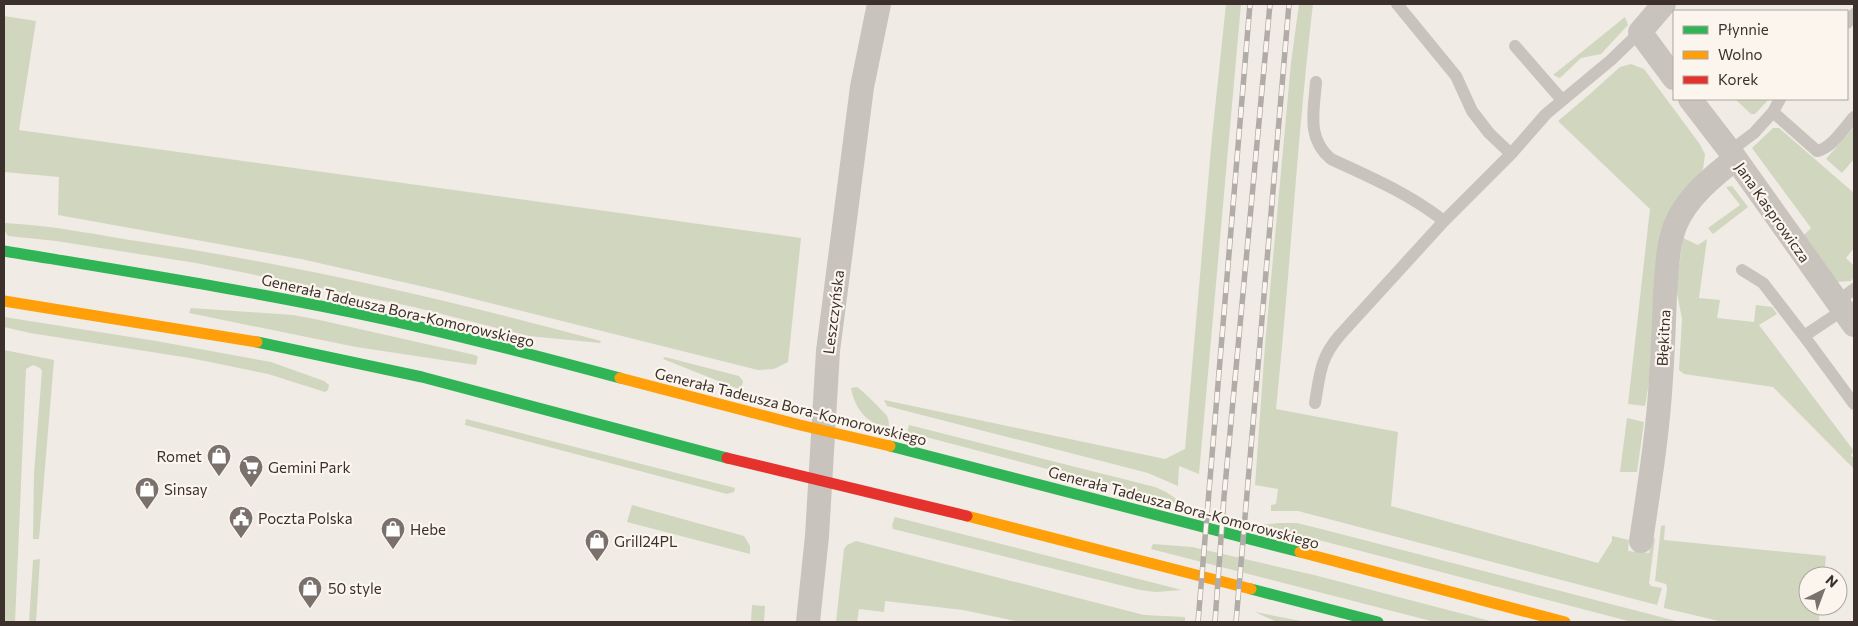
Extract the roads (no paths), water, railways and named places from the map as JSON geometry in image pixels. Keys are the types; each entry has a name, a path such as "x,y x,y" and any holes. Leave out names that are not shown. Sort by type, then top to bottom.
{"main road":[{"name":"Generała Tadeusza Bora-Komorowskiego","path":"4,251 261,294 442,332 957,463 1565,622"},
{"path":"4,301 240,340 422,377 569,414 745,463 892,497 1378,622"}],"street":[{"name":"Leszczyńska","path":"808,622 817,536 828,351 862,87 879,4"},
{"path":"1664,4 1640,32 1673,77"},
{"name":"Jana Kasprowicza","path":"1691,100 1847,307"},
{"name":"Błękitna","path":"1641,541 1661,380 1666,274 1674,227 1683,210 1695,195 1732,155"}],"lane":[{"path":"1398,4 1456,76 1472,111 1489,134 1511,154"},
{"path":"1314,403 1322,363 1329,348 1444,221 1511,154 1546,114 1611,60 1640,32"},
{"path":"1514,46 1562,100"},
{"path":"1316,82 1313,130 1323,152 1331,159 1414,199 1444,221"},
{"path":"1732,155 1773,112 1779,100"},
{"path":"1773,112 1817,151 1824,150 1830,145 1854,117"},
{"path":"1742,270 1763,283 1854,404"},
{"path":"1804,336 1847,307"}],"railway":[{"path":"1198,622 1250,4"},
{"path":"1215,622 1224,497 1270,4"},
{"path":"1236,622 1289,4"}],"place":[{"name":"Romet","path":"219,477"},
{"name":"Gemini Park","path":"251,488"},
{"name":"Sinsay","path":"147,510"},
{"name":"Poczta Polska","path":"241,539"},
{"name":"Hebe","path":"393,550"},
{"name":"Grill24PL","path":"597,562"},
{"name":"50 style","path":"310,609"}]}
